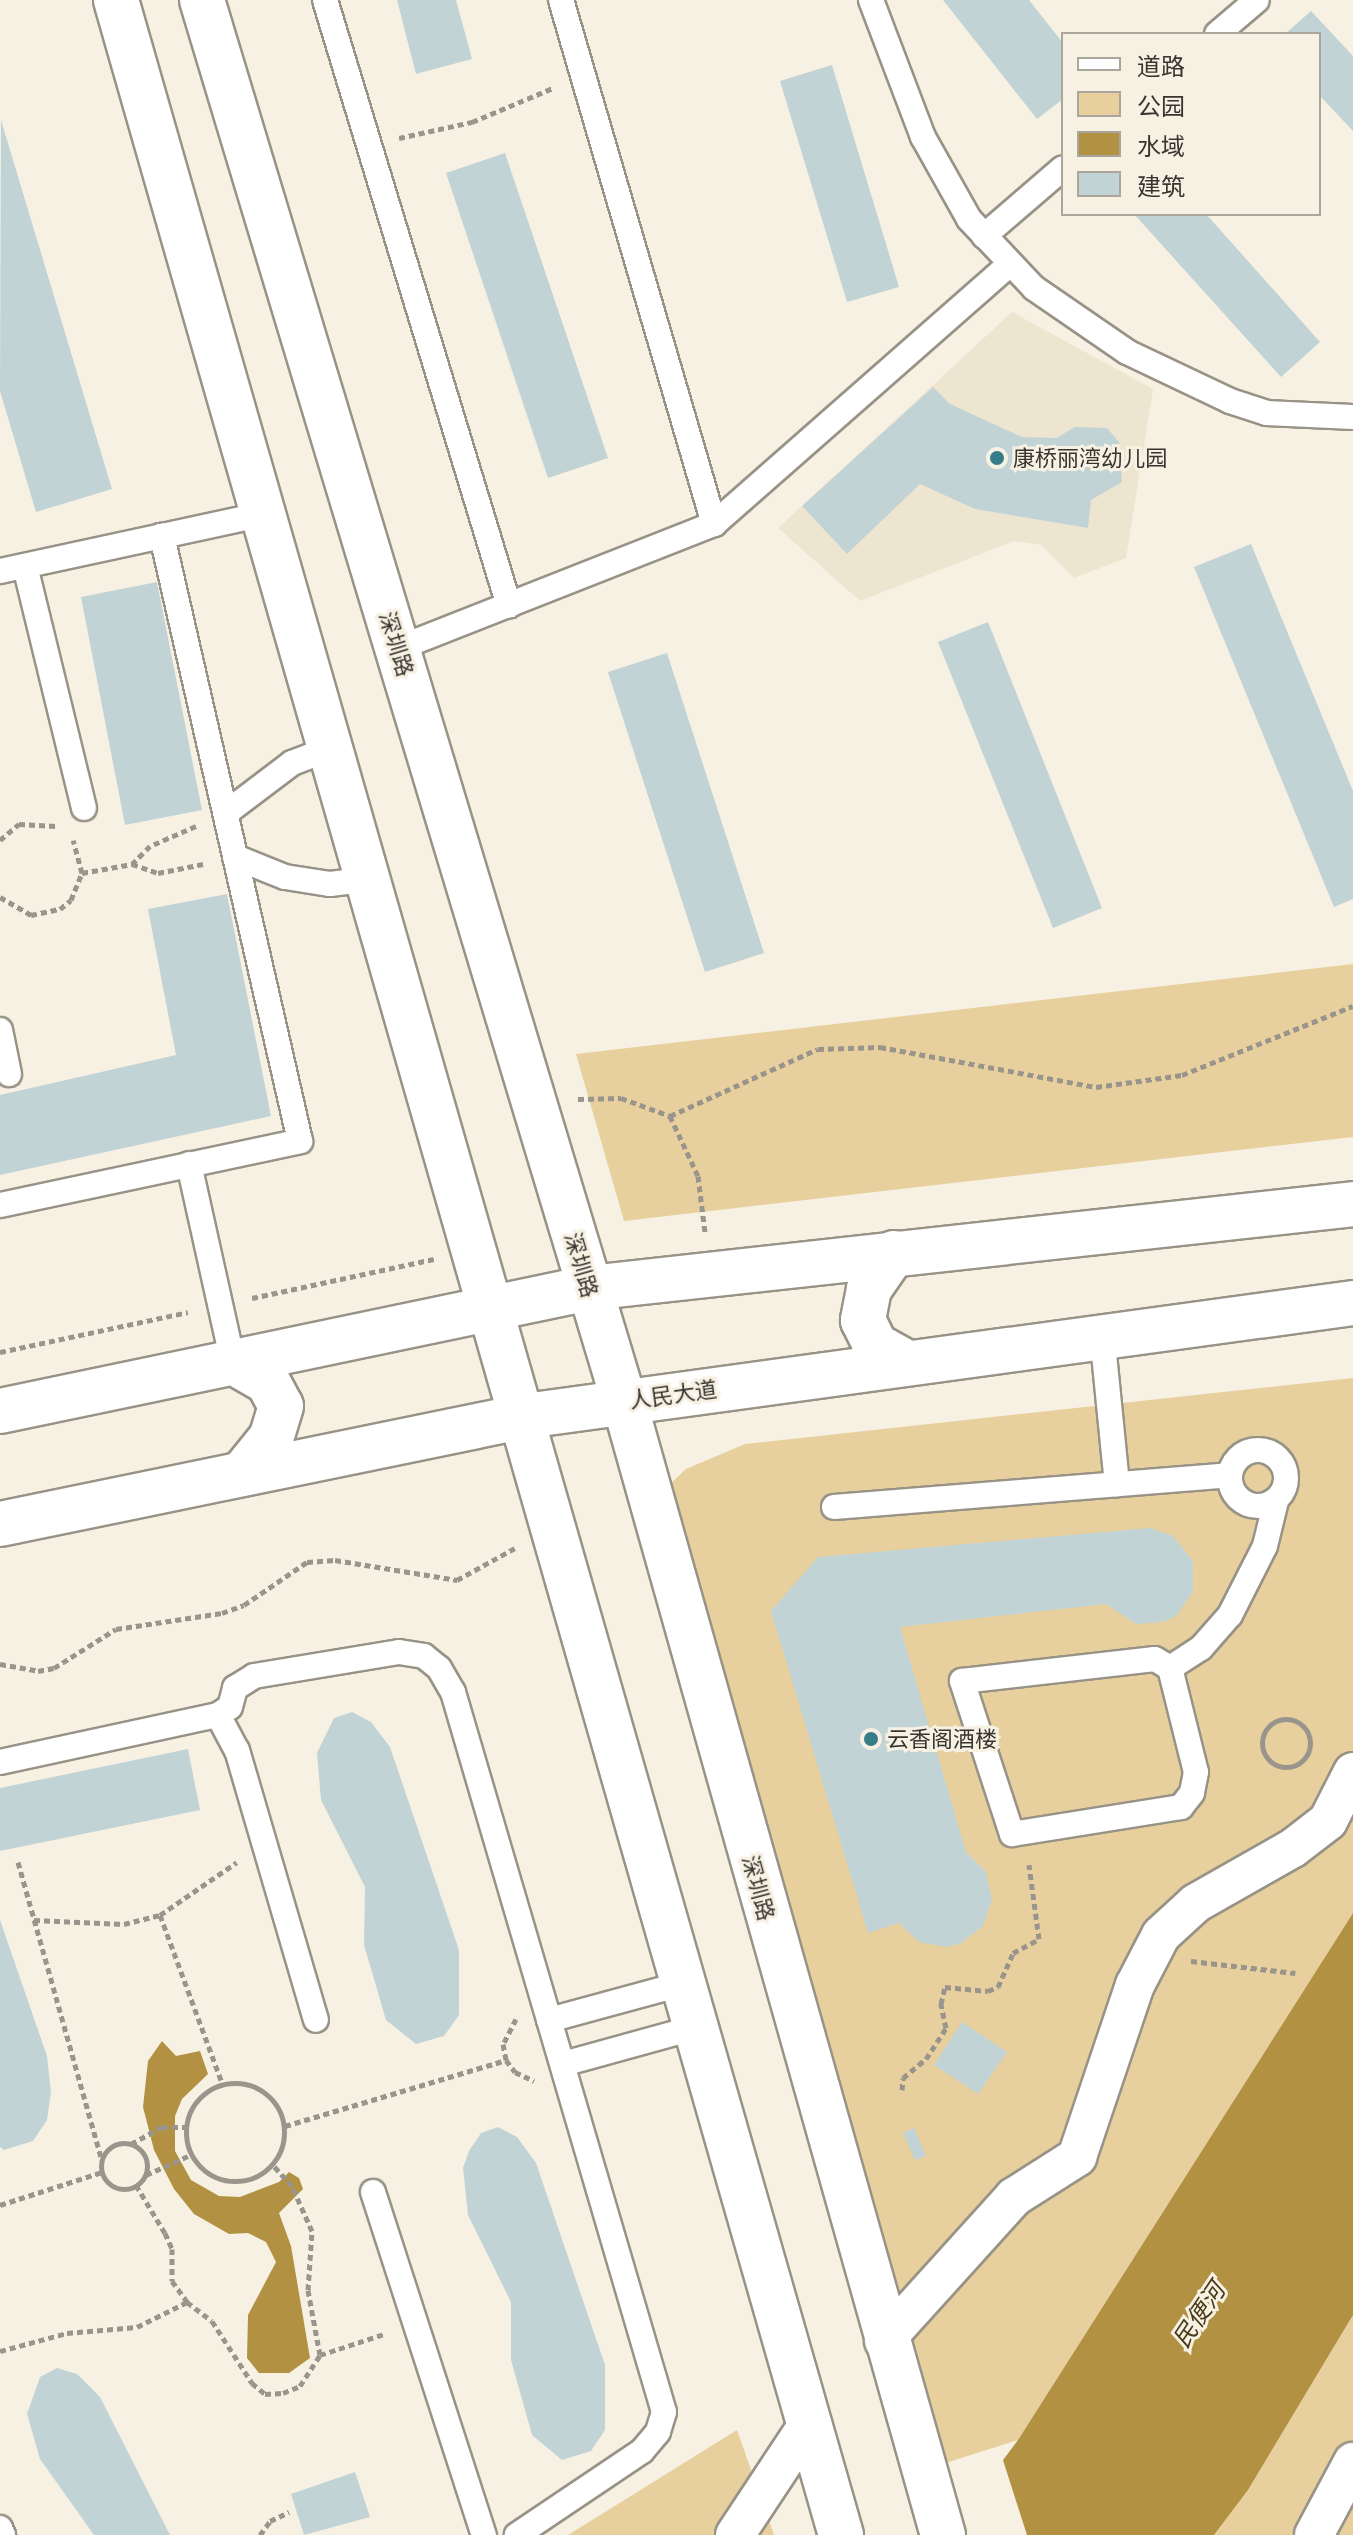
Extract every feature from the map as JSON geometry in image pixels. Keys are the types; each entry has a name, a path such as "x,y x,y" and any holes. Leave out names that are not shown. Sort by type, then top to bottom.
{"street":[{"path":"116,0 475,1251 494,1307 841,2535"},
{"name":"深圳路","path":"202,0 624,1401 884,2341 943,2535"},
{"path":"0,1411 589,1288 710,1272 1353,1204"},
{"path":"894,1253 869,1289 863,1320 875,1345 906,1362"},
{"name":"人民大道","path":"0,1524 525,1416 1102,1334 1353,1303"},
{"path":"233,1362 268,1382 281,1406 271,1438 242,1474"},
{"path":"884,2341 1014,2197 1077,2157 1135,1985 1161,1935 1196,1903 1293,1848 1328,1821 1353,1772"},
{"path":"735,2535 809,2423"},
{"path":"1314,2535 1353,2462"}],"lane":[{"path":"325,0 509,606"},
{"path":"561,0 714,524"},
{"path":"871,0 923,137 984,236 1034,288 1127,352 1230,401 1266,413 1353,417"},
{"path":"1219,32 1257,0"},
{"path":"984,236 1061,170"},
{"path":"399,648 714,524 1010,264"},
{"path":"0,571 264,514"},
{"path":"0,1205 300,1141 162,536"},
{"path":"25,566 84,808"},
{"path":"226,813 292,763 331,748"},
{"path":"235,857 285,877 330,884 369,879"},
{"path":"0,1030 9,1074"},
{"path":"189,1164 233,1362"},
{"path":"1102,1334 1117,1484"},
{"path":"1170,1668 1201,1648 1230,1615 1265,1546 1286,1476 1271,1454 1245,1453 1229,1475 1233,1493 1248,1506 1276,1501"},
{"path":"834,1507 1229,1475"},
{"path":"0,1762 218,1715 230,1707 235,1688 254,1676 399,1652 424,1656 439,1668 453,1692 664,2412 658,2432 642,2451 517,2535"},
{"path":"1155,1659 1170,1668 1196,1772 1192,1793 1181,1807 1012,1834 962,1681 1155,1659"},
{"path":"218,1715 237,1750 316,2020"},
{"path":"549,2020 685,1983"},
{"path":"563,2064 697,2027"},
{"path":"373,2192 484,2535"},
{"path":"0,2528 3,2535"}],"path":[{"path":"369,143 472,122 517,106 582,73"},
{"path":"132,864 150,846 226,813"},
{"path":"0,840 19,824 51,824 76,843 82,873 71,900 46,914 17,911 0,897"},
{"path":"82,873 132,864 158,873 235,857"},
{"path":"535,1100 621,1098 670,1116 818,1049 880,1047 1096,1087 1182,1075 1353,1006"},
{"path":"670,1116 698,1176 710,1272"},
{"path":"0,1352 475,1251"},
{"path":"0,1664 38,1671 54,1668 116,1629 222,1613 244,1605 307,1562 335,1560 457,1580 555,1526"},
{"path":"1290,1719 1304,1726 1310,1750 1300,1764 1277,1767 1266,1757 1261,1742 1273,1722 1290,1719"},
{"path":"902,2090 903,2078 926,2059 946,2028 941,2004 945,1987 988,1991 998,1987 1013,1953 1039,1939 1036,1898 1021,1833"},
{"path":"34,1920 124,1924 160,1915 264,1843"},
{"path":"18,1862 101,2158 102,2172 114,2187 136,2185 145,2176 190,2155"},
{"path":"160,1915 223,2085"},
{"path":"1150,1956 1295,1973"},
{"path":"284,2126 506,2060"},
{"path":"223,2085 257,2088 276,2104 284,2126 280,2154 272,2164 262,2175 236,2183 209,2176 190,2155 185,2127 193,2105 223,2085"},
{"path":"131,2144 162,2127 185,2127"},
{"path":"101,2158 119,2143 131,2144 142,2151 145,2176"},
{"path":"272,2164 292,2186 312,2231 308,2290 320,2355"},
{"path":"0,2205 102,2172"},
{"path":"136,2185 172,2249 172,2281 187,2302 212,2321 265,2394 300,2386 320,2355 416,2324"},
{"path":"0,2351 67,2333 137,2327 187,2302"},
{"path":"260,2535 270,2521 289,2512"}],"shaded area":[{"name":"康桥丽湾幼儿园","path":"1012,312 1153,389 1126,558 1074,578 1041,545 1014,541 860,601 778,528"}],"green space":[{"path":"1353,964 1353,1137 624,1221 576,1054"},
{"path":"1353,1378 1353,1913 1018,2440 936,2466 651,1502 686,1469 745,1444"},
{"path":"1353,2315 1353,2535 1214,2535 1248,2490"},
{"path":"737,2430 774,2535 568,2535"}],"water":[{"name":"民便河","path":"1353,1913 1353,2315 1248,2490 1214,2535 947,2535 1018,2440"},
{"path":"162,2041 176,2056 200,2051 208,2074 182,2099 175,2116 175,2151 191,2180 219,2196 240,2197 279,2182 289,2172 299,2178 303,2189 279,2213 291,2246 310,2358 289,2373 259,2373 247,2358 248,2315 276,2262 266,2242 248,2233 229,2234 194,2214 174,2189 154,2150 143,2107 148,2061"}],"pier":[{"path":"1002,2457 1027,2535 943,2535 992,2468"}],"building":[{"path":"397,0 456,0 472,59 416,74"},
{"path":"943,0 1029,0 1061,40 1061,101 1037,119"},
{"path":"1311,11 1353,56 1353,131 1321,97 1321,32 1287,32"},
{"path":"832,65 899,287 847,302 780,81"},
{"path":"1,120 112,489 36,512 0,391"},
{"path":"505,153 608,458 548,478 446,173"},
{"path":"1136,216 1208,216 1320,342 1281,377"},
{"path":"933,387 950,404 1022,437 1056,438 1075,427 1107,428 1119,442 1122,482 1091,500 1088,528 975,509 920,484 847,554 802,506"},
{"path":"1251,544 1353,791 1353,899 1334,907 1194,567"},
{"path":"157,582 202,810 125,825 81,597"},
{"path":"988,622 1102,908 1053,928 938,642"},
{"path":"667,653 764,953 705,972 608,672"},
{"path":"227,894 271,1116 0,1175 0,1095 176,1055 148,909"},
{"name":"云香阁酒楼","path":"1150,1528 1173,1536 1193,1561 1193,1592 1176,1616 1163,1622 1136,1624 1106,1604 900,1627 966,1852 986,1872 992,1899 983,1926 960,1944 946,1947 919,1942 899,1923 868,1933 771,1611 818,1557"},
{"path":"352,1712 371,1722 390,1747 459,1950 459,2015 444,2036 416,2044 386,2020 364,1945 365,1887 321,1800 317,1753 334,1718"},
{"path":"188,1749 200,1810 0,1851 0,1788"},
{"path":"0,1920 47,2056 51,2092 47,2120 33,2141 4,2150 0,2147"},
{"path":"962,2022 1007,2052 978,2094 934,2065"},
{"path":"498,2127 517,2137 536,2163 605,2365 605,2430 591,2451 562,2460 532,2435 511,2360 511,2302 468,2215 463,2168 469,2151 481,2133"},
{"path":"914,2128 926,2156 915,2160 903,2133"},
{"path":"57,2368 77,2374 100,2397 170,2535 94,2535 40,2459 27,2414 40,2377"},
{"path":"355,2472 370,2517 304,2535 291,2494"}],"place":[{"name":"康桥丽湾幼儿园","path":"997,458"},
{"name":"云香阁酒楼","path":"871,1739"}]}
